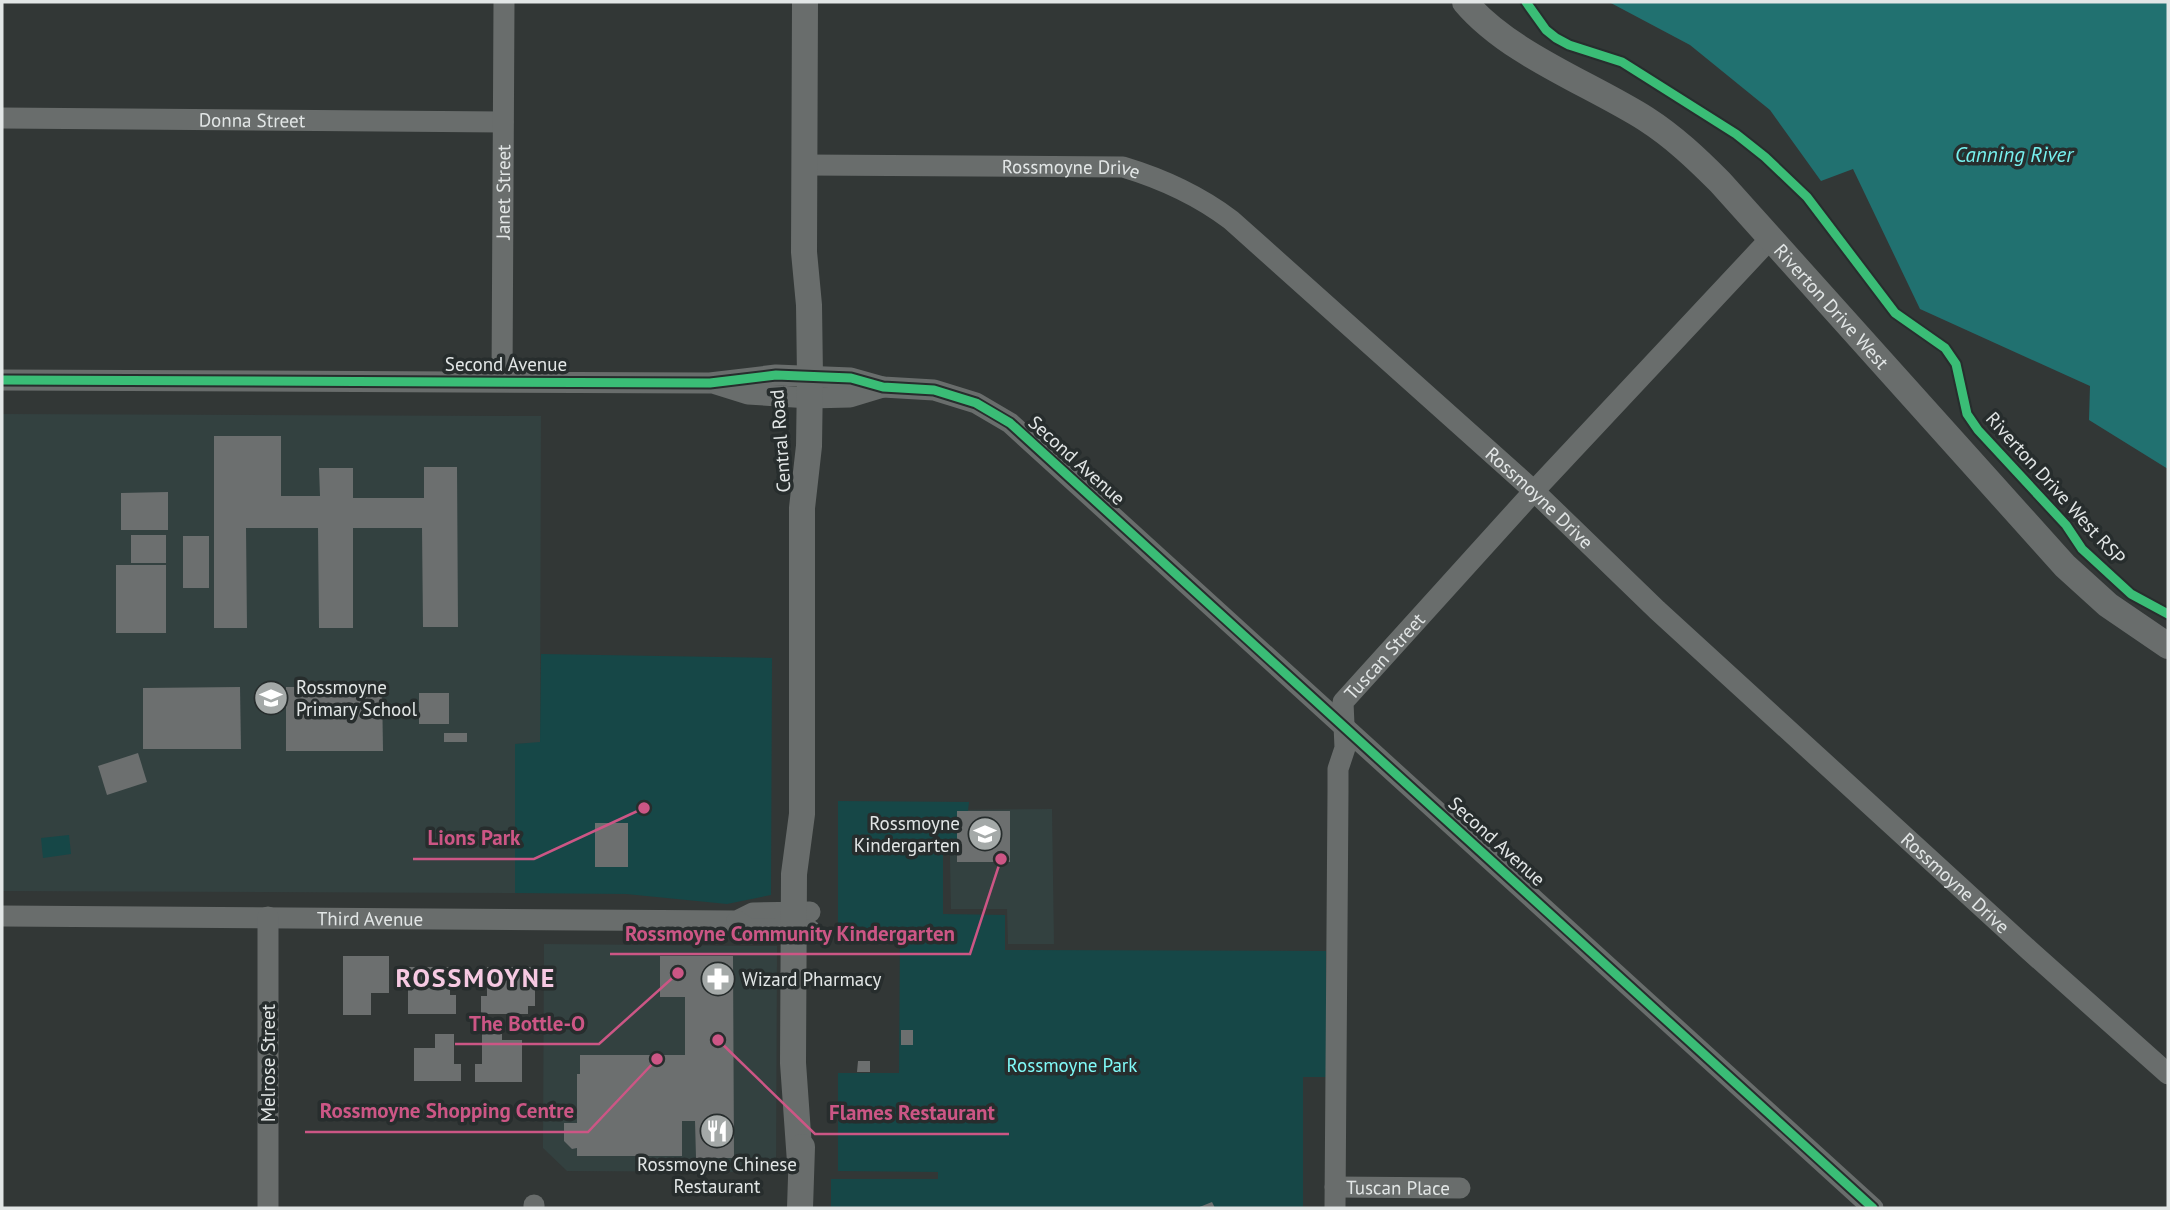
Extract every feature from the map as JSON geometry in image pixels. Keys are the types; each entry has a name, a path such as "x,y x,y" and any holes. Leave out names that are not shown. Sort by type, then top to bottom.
{"street":[{"name":"Janet Street","path":"502,381 504,2"},
{"name":"Central Road","path":"800,1208 800,1162 809,1078 801,921 810,871 802,814 802,508 793,447 802,387 793,305 804,251 805,2"},
{"name":"Riverton Drive West","path":"1465,2 1500,32 1536,57 1659,127 1688,150 1720,181 2065,566 2108,604 2168,646"},
{"name":"Donna Street","path":"2,118 503,122"},
{"name":"Rossmoyne Drive","path":"805,165 1123,167 1160,178 1205,200 1231,220 1534,491 1667,619 2168,1074"},
{"name":"Tuscan Street","path":"1335,1198 1338,769 1345,748 1343,702 1534,491 1770,239"},
{"name":"Second Avenue","path":"2,380 710,383 748,394 850,378 883,387 934,390 976,403 1010,423 1868,1206"},
{"name":"Third Avenue","path":"2,916 737,921 748,929 801,921"},
{"name":"Melrose Street","path":"268,917 268,1208"},
{"name":"Tuscan Place","path":"1335,1198 1460,1188"}],"shaded area":[{"name":"Rossmoyne Primary School","path":"2,414 541,416 540,743 515,744 515,893 2,891"},
{"path":"1052,809 1054,944 1008,944 1007,909 951,909 949,810"},
{"path":"544,944 777,946 776,1172 567,1171 543,1148"}],"green space":[{"path":"541,654 772,658 771,895 727,904 626,894 515,893 515,744 540,742"},
{"name":"Rossmoyne Park","path":"838,801 969,802 968,811 957,812 957,848 943,854 943,914 1005,915 1005,950 1326,951 1326,1077 1303,1077 1303,1208 831,1208 831,1179 938,1179 938,1172 838,1171 838,1073 899,1073 900,929 838,928"},
{"path":"69,835 71,854 43,858 41,838"}],"water":[{"name":"Canning River","path":"1609,2 2168,2 2168,469 2089,420 2090,386 1920,309 1853,169 1821,181 1770,110 1690,45"}],"building":[{"path":"214,436 281,436 281,496 320,496 319,468 353,468 353,498 424,498 424,467 457,467 458,627 423,627 422,528 353,528 353,628 319,628 318,528 246,528 247,628 214,628"},
{"path":"168,492 168,530 121,530 121,493"},
{"path":"131,535 166,535 166,563 131,563"},
{"path":"183,536 209,536 209,588 183,588"},
{"path":"116,565 166,565 166,633 116,633"},
{"path":"240,687 241,749 143,749 143,688"},
{"path":"286,687 382,687 383,751 286,751"},
{"path":"419,693 449,693 449,724 419,724"},
{"path":"444,733 467,733 467,742 444,742"},
{"path":"138,753 147,782 107,795 98,766"},
{"path":"957,811 1010,811 1010,862 957,862"},
{"path":"595,823 628,823 628,867 595,867"},
{"path":"343,956 389,956 389,993 371,993 371,1015 343,1015"},
{"path":"660,956 733,956 734,1158 696,1158 695,1121 682,1121 682,1156 577,1156 577,1148 572,1149 564,1141 564,1123 577,1123 577,1074 580,1074 580,1055 685,1055 685,997 660,997"},
{"path":"408,967 450,967 450,995 456,995 456,1014 408,1014"},
{"path":"487,967 535,967 535,1006 528,1006 528,1014 481,1014 481,996 487,996"},
{"path":"901,1030 913,1030 913,1045 901,1045"},
{"path":"435,1034 454,1034 454,1064 461,1064 461,1081 414,1081 414,1048 435,1048"},
{"path":"482,1034 502,1034 502,1040 522,1040 522,1082 475,1082 475,1064 482,1064"},
{"path":"858,1061 870,1061 870,1072 857,1072"},
{"path":"1212,1202 1215,1208 1197,1208"}],"cycle path":[{"name":"Riverton Drive West RSP","path":"1526,2 1546,30 1556,38 1569,45 1622,62 1736,134 1807,197 1895,313 1945,348 1956,364 1967,414 1978,430 2066,525 2082,549 2131,594 2168,614"},
{"path":"2,380 710,383 776,375 851,378 883,387 934,390 976,403 1010,423 1873,1208"}],"place":[{"name":"Rossmoyne Primary School","path":"271,698"},
{"name":"Lions Park","path":"644,808"},
{"name":"Rossmoyne Kindergarten","path":"985,834"},
{"name":"Rossmoyne Community Kindergarten","path":"1001,859"},
{"name":"The Bottle-O","path":"678,973"},
{"name":"Wizard Pharmacy","path":"718,979"},
{"name":"Flames Restaurant","path":"718,1040"},
{"name":"Rossmoyne Shopping Centre","path":"657,1059"},
{"name":"Rossmoyne Chinese Restaurant","path":"717,1131"}],"district":[{"name":"ROSSMOYNE","path":"476,977"}]}
